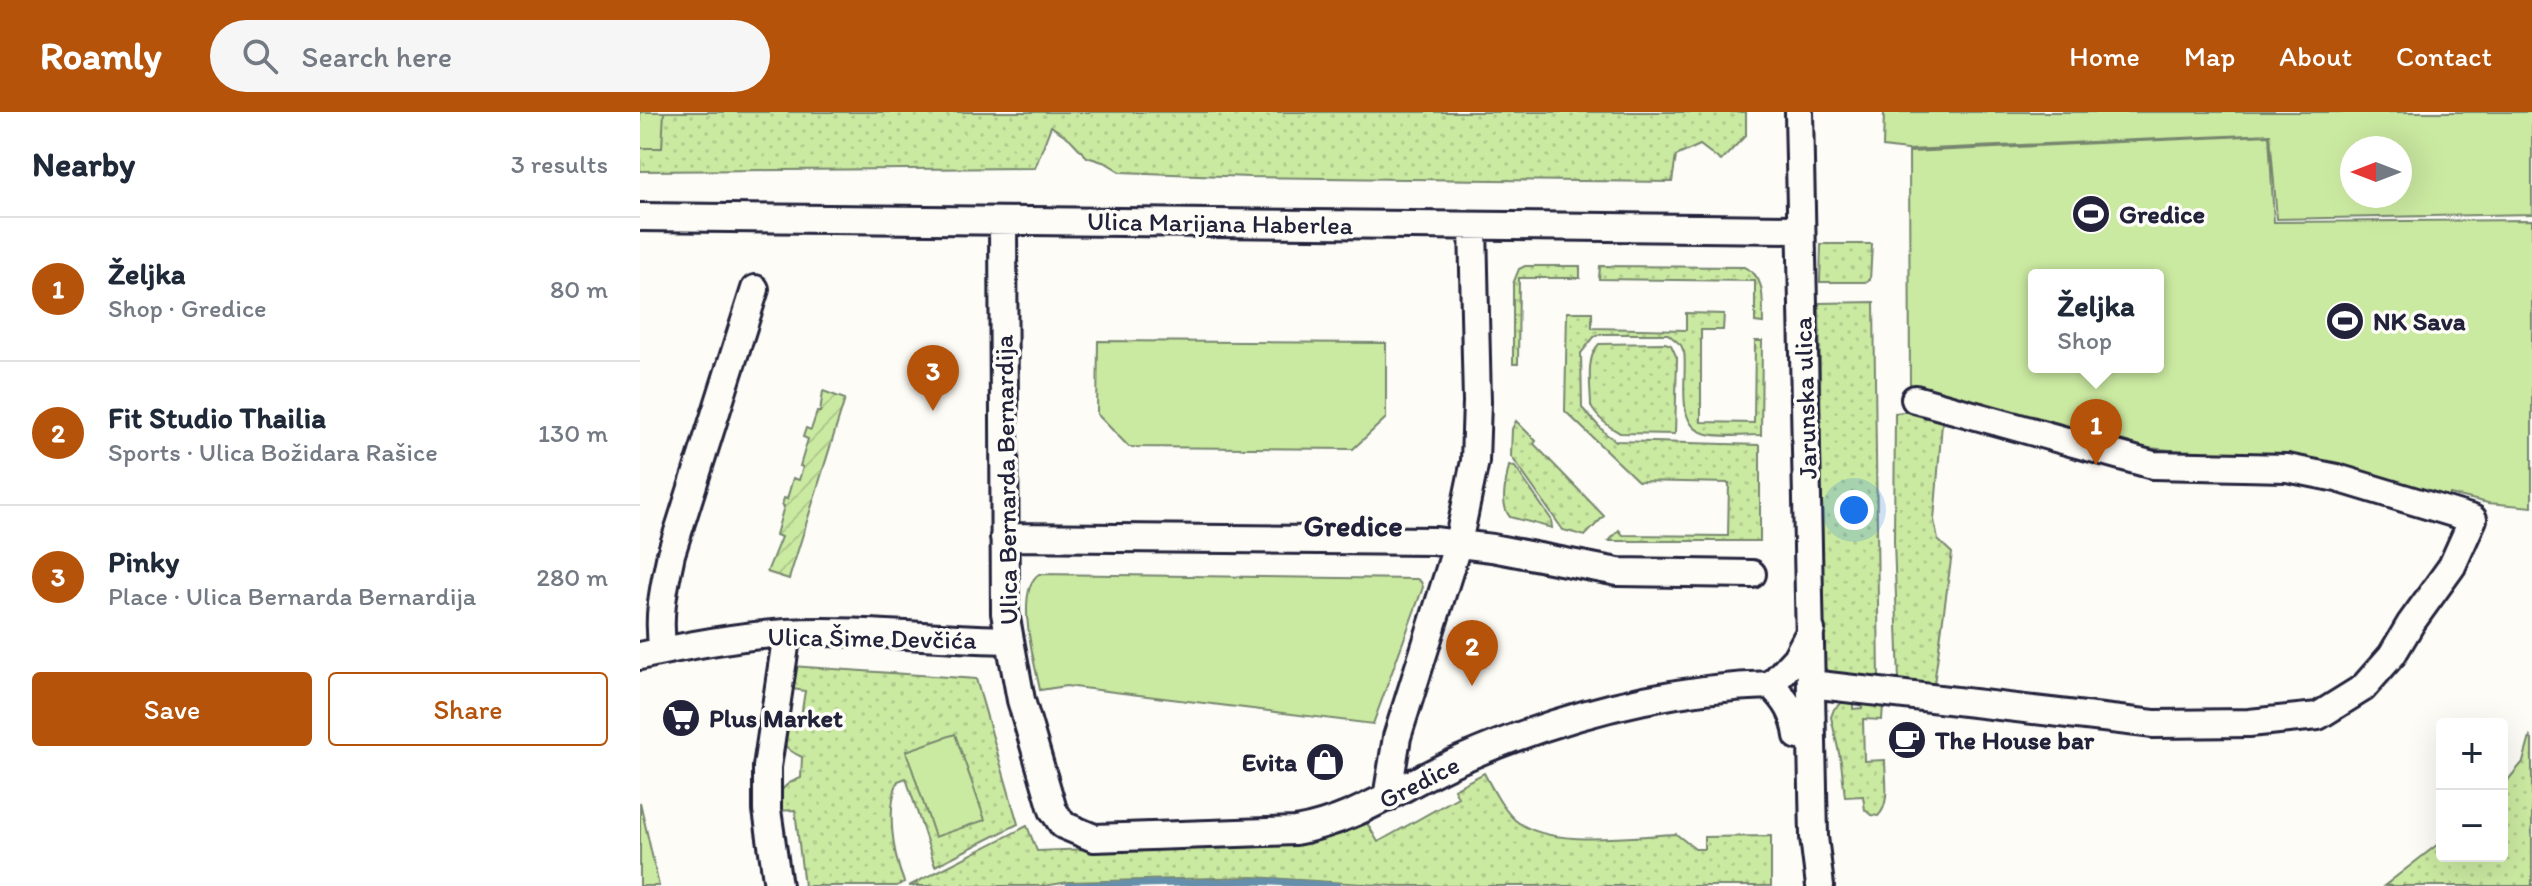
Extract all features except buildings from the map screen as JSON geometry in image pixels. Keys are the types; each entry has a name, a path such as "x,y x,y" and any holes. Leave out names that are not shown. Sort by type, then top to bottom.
{"street":[{"name":"Jarunska ulica","path":"1799,112 1814,837 1820,886"},
{"name":"Ulica Marijana Haberlea","path":"640,217 1800,229"},
{"name":"Ulica Bernarda Bernardija","path":"1003,221 1005,613 1021,700 1053,810 1063,825"},
{"path":"1387,798 1397,737 1469,499 1477,433 1473,226"},
{"path":"651,653 660,636 662,593 671,554 755,289"},
{"path":"1811,684 2154,724 2249,723 2318,716 2363,688 2392,655 2452,566 2473,519 2337,478 2287,468 2153,465 1915,399"},
{"path":"1004,537 1347,538 1458,543 1618,572 1752,574"},
{"path":"1798,736 1795,716 1771,685 1796,658 1811,630"},
{"path":"778,886 767,810 767,767 787,633"},
{"name":"Ulica Šime Devčića","path":"651,653 700,642 787,633 1009,640"},
{"name":"Jarunska ulica","path":"1805,886 1800,857 1798,736 1811,684"},
{"name":"Gredice","path":"1063,825 1094,838 1295,831 1322,826 1347,818 1501,742 1571,717 1609,707 1735,686 1771,685"}],"green space":[{"path":"640,112 1746,112 1746,135 1721,161 1700,145 1676,156 1672,182 1249,177 1121,172 1087,157 1070,139 1051,126 1035,168 640,171"},
{"path":"640,112 664,112 662,148 640,148"},
{"path":"1884,112 2532,112 2532,214 2277,219 2270,134 1907,150 1883,147"},
{"name":"NK Sava","path":"2269,135 2274,222 2532,220 2532,507 2488,503 2450,494 2448,501 2284,461 2118,445 1910,386 1909,152"},
{"path":"1821,244 1872,244 1870,280 1820,282"},
{"path":"1525,266 1580,266 1580,278 1519,278 1518,364 1513,364 1513,284 1519,269"},
{"path":"1600,266 1744,267 1760,283 1763,323 1755,322 1755,281 1599,279"},
{"path":"1874,302 1879,680 1832,676 1824,667 1819,303"},
{"path":"1567,312 1592,312 1592,328 1686,330 1686,313 1724,314 1723,330 1701,330 1701,422 1754,423 1755,341 1762,341 1761,435 1717,435 1695,428 1689,420 1684,397 1684,352 1681,345 1668,334 1600,334 1581,353 1582,408 1616,441 1760,445 1760,541 1609,541 1619,530 1623,535 1728,536 1729,483 1638,481 1565,411"},
{"path":"1098,341 1386,343 1386,418 1353,449 1129,447 1097,414"},
{"path":"1599,344 1671,345 1677,358 1675,434 1620,433 1603,421 1591,406 1590,373 1595,350"},
{"path":"823,391 845,399 789,579 767,572 781,537 776,535 784,498 787,499 793,478 799,480 808,439 803,437 806,428 811,430 817,412 820,412"},
{"path":"1929,409 1943,411 1934,520 1938,540 1952,553 1934,684 1899,680 1894,541 1895,413"},
{"path":"1516,421 1536,441 1534,444 1604,516 1585,536 1563,530 1511,456 1512,429"},
{"path":"1509,466 1515,467 1551,519 1552,528 1510,517 1504,499"},
{"path":"1039,574 1417,579 1423,587 1373,724 1066,686 1040,690 1027,611 1032,583"},
{"path":"791,666 976,679 1018,824 935,866 906,778 898,781 892,805 894,846 904,882 897,886 804,886 795,810 777,811 782,790 801,778 802,757 787,747 780,728 780,721 800,723 805,691 787,688"},
{"path":"1843,701 1853,701 1853,709 1862,708 1861,701 1883,704 1882,720 1863,719 1864,761 1885,760 1886,798 1878,816 1865,810 1863,796 1845,797 1831,717"},
{"path":"955,734 985,820 935,837 906,751"},
{"path":"2530,737 2532,886 2384,886 2436,846 2436,862 2508,862 2508,780 2523,762"},
{"path":"1484,773 1515,820 1549,835 1592,839 1676,834 1695,849 1704,849 1704,837 1771,836 1771,886 1394,886 1253,877 1069,882 1044,886 909,886 1027,826 1037,851 1298,841 1339,835 1367,823 1378,842 1458,797 1454,789"},
{"path":"640,802 659,886 640,886"}],"waterway":[{"path":"1069,886 1255,881 1338,886"}],"place":[{"name":"Gredice","path":"2091,214"},
{"name":"NK Sava","path":"2345,321"},
{"name":"Pinky","path":"933,411"},
{"name":"Željka","path":"2096,465"},
{"name":"Fit Studio Thailia","path":"1472,686"},
{"name":"Plus Market","path":"681,718"},
{"name":"The House bar","path":"1907,740"},
{"name":"Evita","path":"1325,762"}],"district":[{"name":"Gredice","path":"1353,525"}]}
